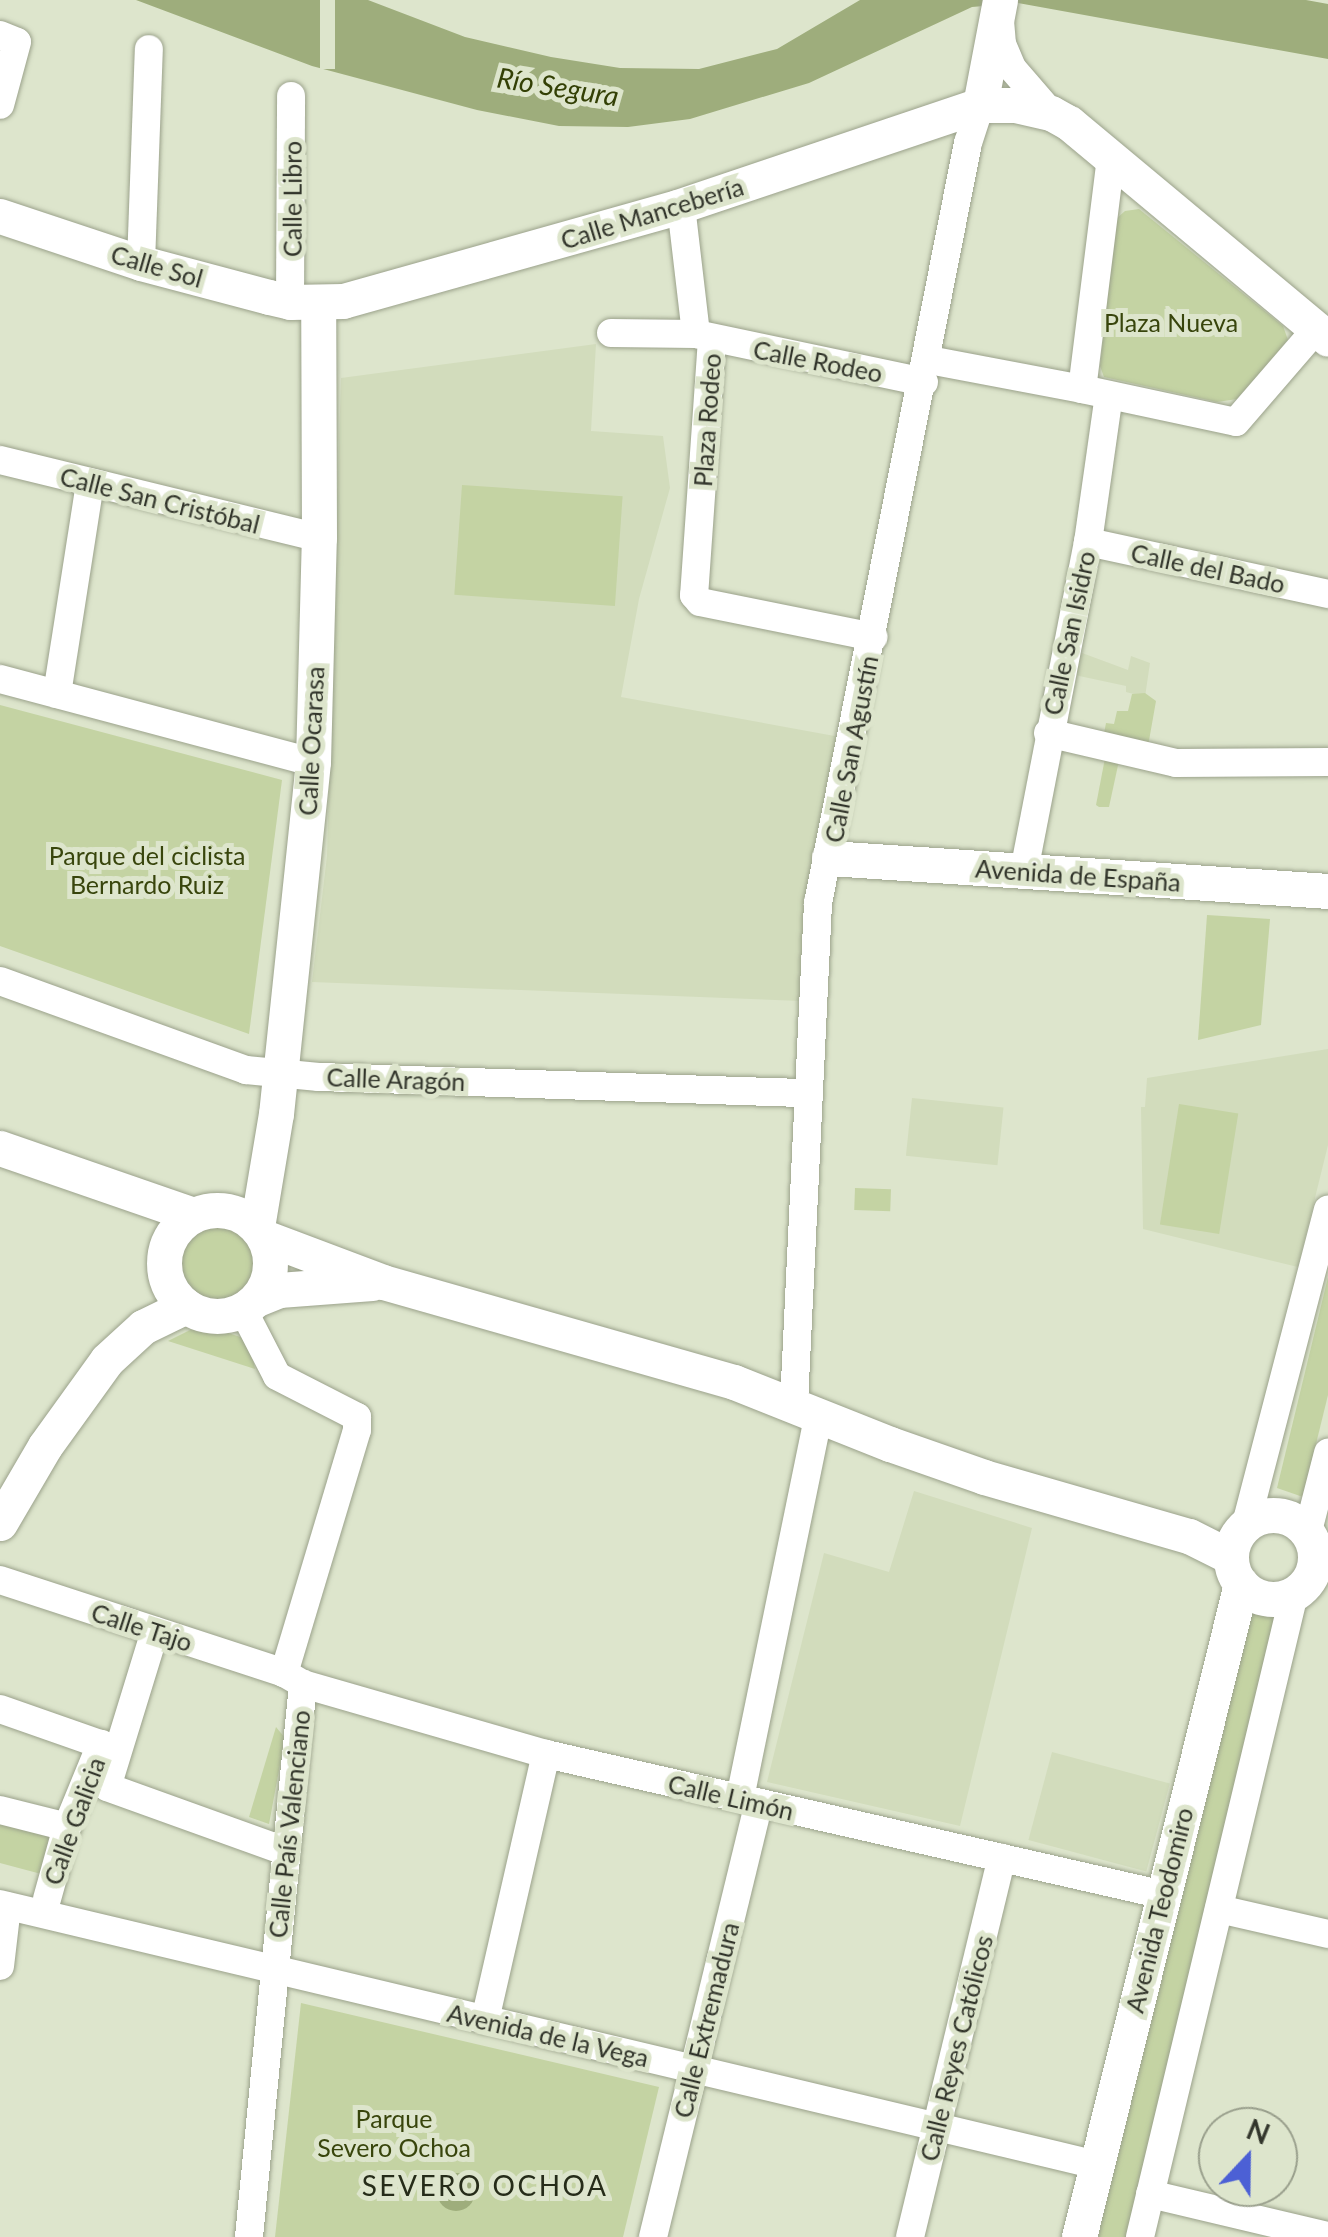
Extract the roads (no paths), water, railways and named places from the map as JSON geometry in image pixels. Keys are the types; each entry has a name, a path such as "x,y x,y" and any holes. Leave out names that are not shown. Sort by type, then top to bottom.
{"street":[{"path":"999,4 980,104 1015,105 1051,113"},
{"path":"999,4 1002,44 1012,68 1051,113 1111,157 1322,333 1236,422 1096,392 1111,157"},
{"path":"0,105 8,38"},
{"path":"141,263 149,49"},
{"name":"Calle Libro","path":"291,96 304,302"},
{"name":"Calle Mancebería","path":"304,302 343,301 681,206 980,104"},
{"name":"Calle San Agustín","path":"805,1416 808,1092 818,903 927,371 968,143 980,104"},
{"path":"681,206 704,336"},
{"name":"Calle Sol","path":"0,216 141,263 304,302"},
{"name":"Calle Ocarasa","path":"252,1225 279,1071 312,762 320,538 304,302"},
{"name":"Plaza Rodeo","path":"610,333 704,336 694,595 700,602 873,637"},
{"name":"Calle Rodeo","path":"704,336 927,371 1096,392"},
{"name":"Calle San Isidro","path":"1024,870 1088,542 1096,392"},
{"name":"Calle San Cristóbal","path":"0,460 320,538"},
{"path":"56,694 90,484"},
{"name":"Calle del Bado","path":"1088,542 1328,594"},
{"path":"0,679 312,762"},
{"path":"1048,734 1176,763 1328,762"},
{"name":"Avenida de España","path":"829,858 1328,891"},
{"name":"Calle Aragón","path":"0,981 246,1070 319,1077 808,1092"},
{"path":"0,1148 122,1192 194,1214 252,1225 382,1282 587,1341 649,1371 805,1416 984,1477 1239,1549 1271,1600 1314,1563"},
{"path":"122,1192 173,1280 214,1316 279,1290 382,1282"},
{"name":"Avenida Teodomiro","path":"1079,2237 1164,1895 1239,1549 1328,1209"},
{"path":"0,1524 83,1389 143,1327 173,1280 171,1236 194,1214"},
{"path":"250,1304 271,1268 252,1225"},
{"name":"Calle País Valenciano","path":"249,2237 285,1852 293,1679 357,1430 356,1417 277,1376 250,1304"},
{"name":"Calle Extremadura","path":"653,2237 750,1801 805,1416"},
{"path":"1140,2237 1219,1909 1314,1563 1328,1453"},
{"path":"1239,1549 1272,1514 1286,1516 1314,1563"},
{"name":"Calle Tajo","path":"0,1580 293,1679"},
{"path":"155,1631 110,1747 107,1787 285,1852"},
{"name":"Calle Limón","path":"293,1679 546,1754 1164,1895"},
{"path":"0,1709 110,1747"},
{"name":"Calle Galicia","path":"47,1899 68,1827 110,1747"},
{"path":"485,2020 546,1754"},
{"path":"0,1810 68,1827"},
{"name":"Calle Reyes Católicos","path":"910,2237 1002,1858"},
{"path":"0,1966 3,1905"},
{"name":"Avenida de la Vega","path":"3,1905 1097,2165"},
{"path":"1219,1909 1328,1934"},
{"path":"1150,2194 1328,2235"}],"water":[{"name":"Río Segura","path":"136,0 368,0 465,37 551,57 620,68 699,69 777,49 860,0 1306,0 1328,4 1328,59 1018,3 972,7 809,83 690,119 628,127 559,126 477,110 312,66"},
{"path":"456,2173 469,2179 475,2192 469,2205 456,2211 443,2205 437,2192 443,2179"}],"district":[{"name":"SEVERO OCHOA","path":"485,2185"}],"park label":[{"name":"Plaza Nueva","path":"1171,322"},
{"name":"Parque del ciclista Bernardo Ruiz","path":"147,870"},
{"name":"Parque Severo Ochoa","path":"394,2134"}]}
